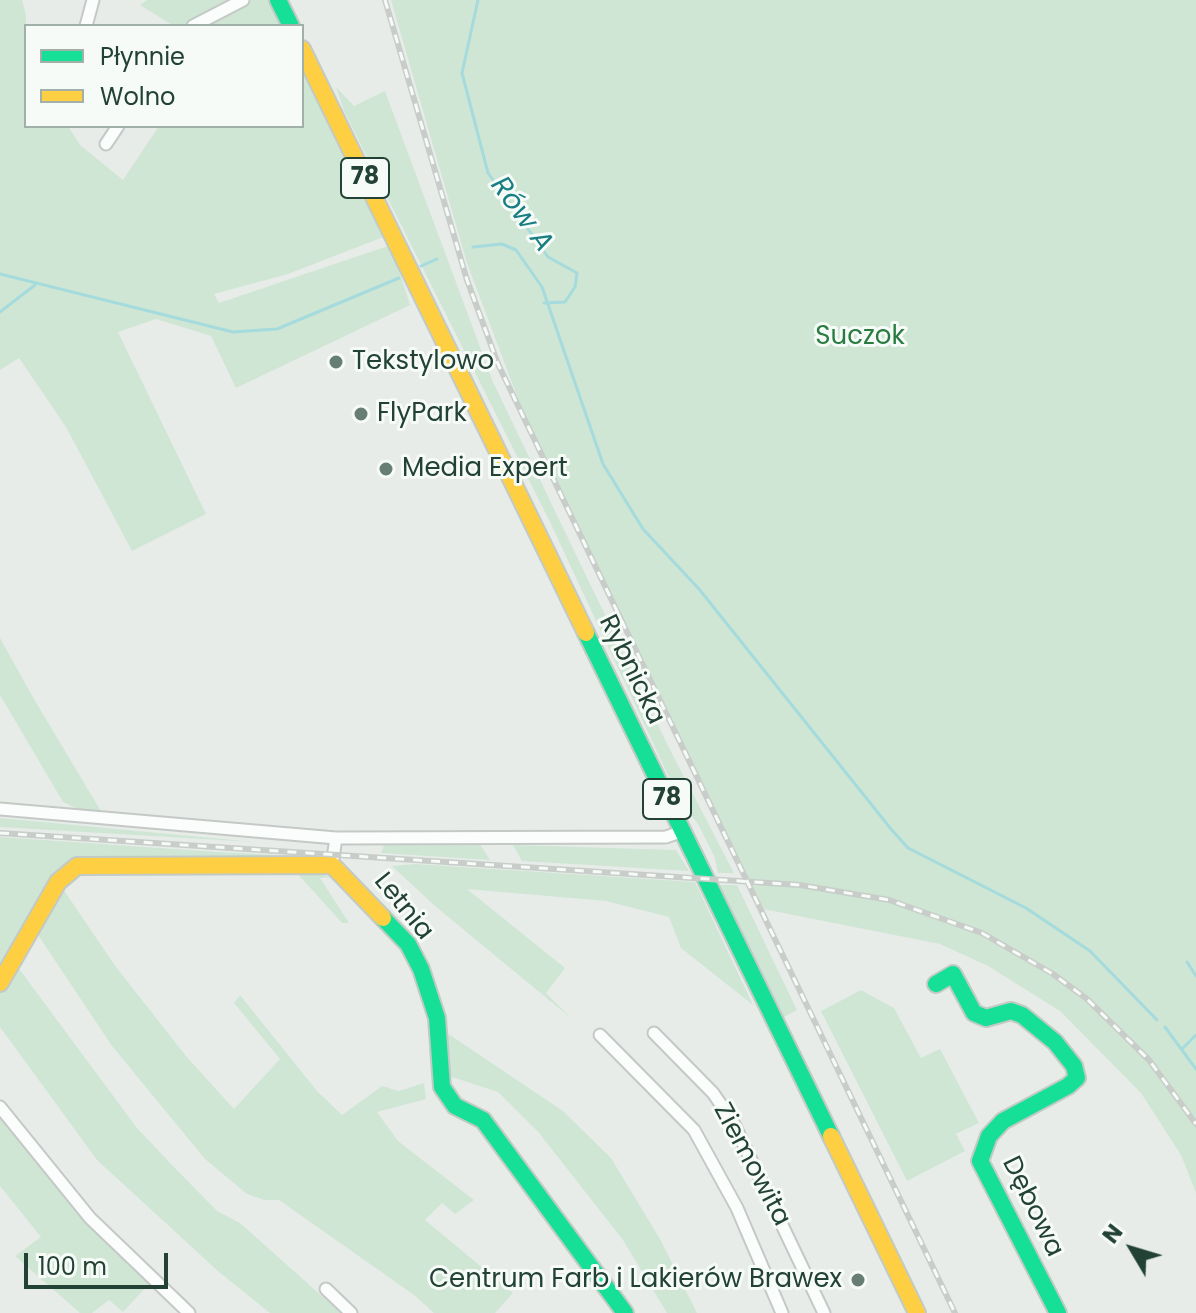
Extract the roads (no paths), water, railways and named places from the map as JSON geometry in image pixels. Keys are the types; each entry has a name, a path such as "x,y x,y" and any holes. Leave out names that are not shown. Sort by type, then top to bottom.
{"street":[{"path":"87,24 93,0"},
{"path":"197,24 243,0"},
{"path":"278,0 290,24"},
{"name":"Rybnicka","path":"304,53 917,1313"},
{"path":"106,144 117,128"},
{"name":"Letnia","path":"0,809 336,838 666,837 683,831"},
{"path":"0,983 58,882 77,866 332,865 336,838"},
{"name":"Letnia","path":"332,865 408,944 421,969 437,1018 442,1087 455,1106 483,1120 625,1313"},
{"name":"Dębowa","path":"936,984 953,974 974,1013 986,1018 1011,1011 1022,1015 1055,1042 1074,1066 1077,1078 1068,1086 1003,1121 989,1136 980,1161 1058,1313"},
{"name":"Ziemowita","path":"654,1033 713,1093 733,1122 824,1313"},
{"path":"600,1035 694,1130 737,1208 782,1313"},
{"path":"0,1107 90,1218 189,1313"},
{"path":"326,1289 348,1312"}],"waterway":[{"name":"Rów A","path":"478,0 462,73 488,173 548,257 577,273 575,287 565,302 544,303"},
{"path":"473,247 502,244 516,250 542,287 603,464 643,529 699,589 891,829 908,848 1026,908 1090,951 1157,1020"},
{"path":"421,266 437,259"},
{"path":"0,274 233,332 277,329 399,278"},
{"path":"0,312 35,285"},
{"path":"1187,962 1196,976"},
{"path":"1165,1027 1196,1069"},
{"path":"1182,1049 1196,1035"}],"railway":[{"path":"385,0 467,280 498,364 955,1313"},
{"path":"0,833 800,885 889,900 982,933 1053,974 1087,999 1149,1060 1196,1124"}],"place":[{"name":"Tekstylowo","path":"336,362"},
{"name":"FlyPark","path":"361,414"},
{"name":"Media Expert","path":"386,469"},
{"name":"Centrum Farb i Lakierów Brawex","path":"858,1280"}],"park label":[{"name":"Suczok","path":"860,337"}]}
